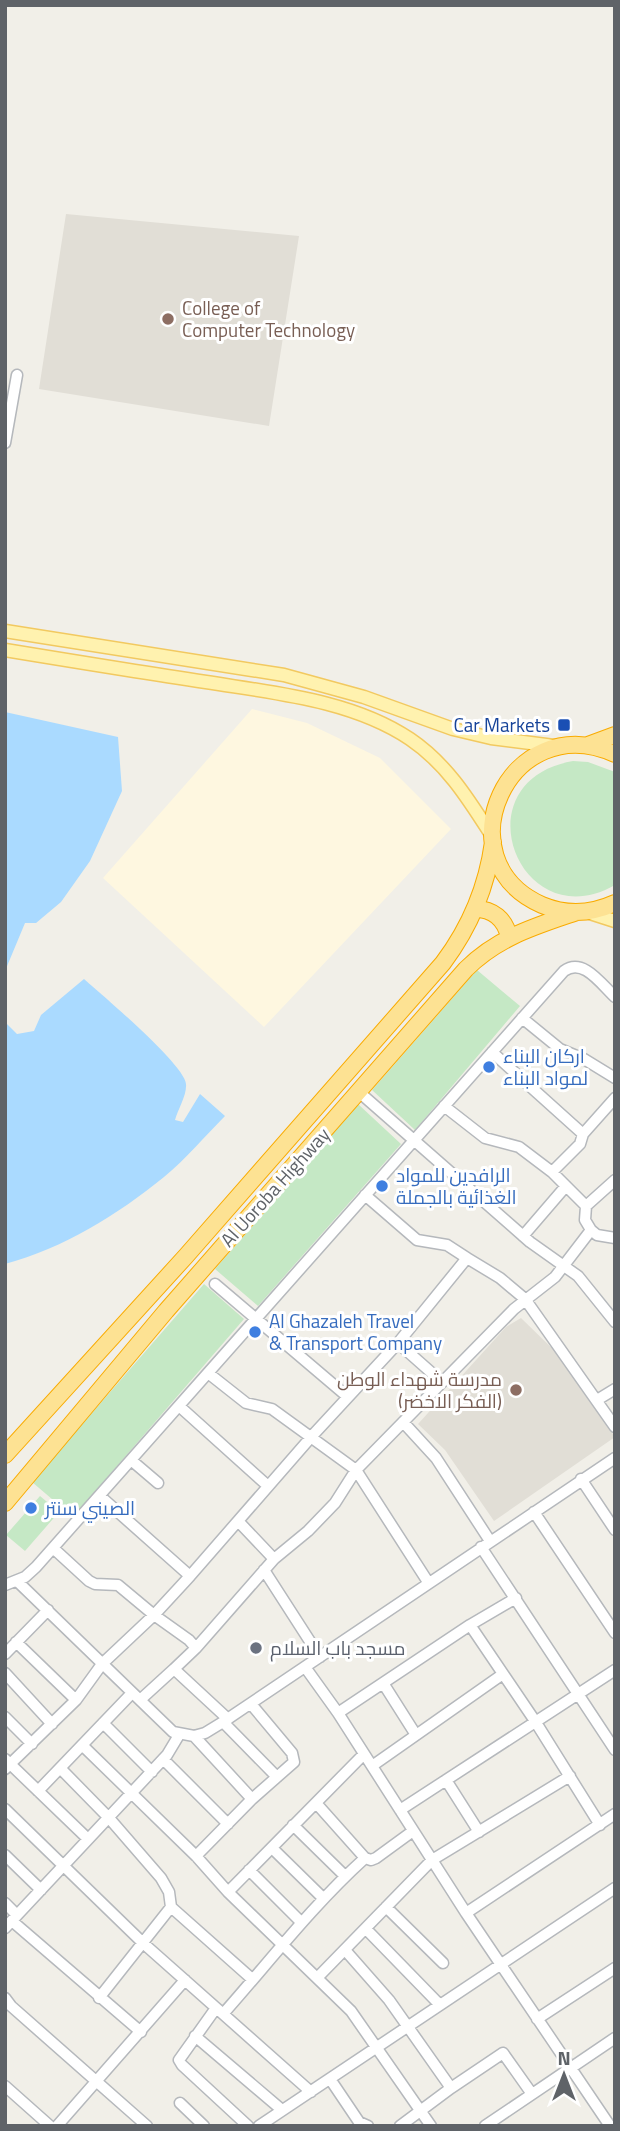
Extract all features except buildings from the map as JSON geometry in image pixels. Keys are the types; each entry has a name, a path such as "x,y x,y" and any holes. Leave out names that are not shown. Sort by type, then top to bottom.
{"highway":[{"path":"558,746 587,745 615,734"},
{"path":"587,745 615,754"},
{"name":"Al Uoroba Highway","path":"5,1455 186,1256 435,973 458,943 475,909 488,869 494,808 501,791 511,775 532,757 558,746"},
{"path":"493,839 503,870 522,892 548,907 582,912"},
{"name":"Al Uoroba Highway","path":"5,1503 166,1311 466,969 509,937 615,903"},
{"path":"475,909 485,909 495,914 506,926 509,937"}],"main road":[{"path":"5,631 284,675 351,693 472,734 558,746"},
{"path":"5,650 279,694 367,718 400,733 439,762 463,790 493,839"},
{"path":"582,912 615,920"}],"street":[{"path":"5,443 17,375"},
{"path":"5,1585 32,1571 53,1548 564,971 570,966 578,966 615,997"},
{"path":"522,1018 560,1049 596,1065 615,1078"},
{"path":"492,1052 583,1134"},
{"path":"359,1092 523,1236 584,1282 615,1322"},
{"path":"552,1172 582,1141 583,1134 615,1098"},
{"path":"444,1106 485,1138 519,1147 552,1172 586,1206"},
{"path":"615,1180 586,1206 585,1220 597,1235 615,1238"},
{"path":"523,1236 566,1186"},
{"path":"365,1195 417,1240 447,1245 500,1278 525,1299 615,1427"},
{"path":"38,1791 103,1723 174,1670 196,1648 274,1559 308,1531 335,1503 356,1470 525,1299 555,1277 591,1230"},
{"path":"88,1839 7,1764 32,1744 76,1700 102,1664 154,1615 190,1576 312,1436 398,1343 467,1258"},
{"path":"215,1284 348,1397"},
{"path":"398,1343 442,1382"},
{"path":"208,1373 246,1403 272,1409 356,1470 428,1582"},
{"path":"597,1400 615,1389"},
{"path":"179,1406 268,1486"},
{"path":"404,1422 436,1458 516,1598 615,1749"},
{"path":"17,1581 173,1732 194,1736 226,1721 615,1458"},
{"path":"131,1460 158,1483"},
{"path":"581,1479 615,1530"},
{"path":"100,1496 190,1576"},
{"path":"534,1512 615,1633"},
{"path":"238,1521 274,1559"},
{"path":"53,1548 89,1581 95,1584 118,1585 196,1648"},
{"path":"264,1570 320,1657"},
{"path":"338,1713 470,1625 516,1598"},
{"path":"5,1654 47,1609"},
{"path":"470,1625 535,1721 600,1825"},
{"path":"16,1642 76,1700"},
{"path":"305,1667 338,1713 499,1964 610,2126"},
{"path":"174,1670 277,1777"},
{"path":"400,1810 615,1670"},
{"path":"5,1674 52,1724"},
{"path":"372,1766 503,1674"},
{"path":"383,1683 416,1735"},
{"path":"197,1856 252,1799 294,1762 295,1757 251,1704"},
{"path":"5,1717 32,1744"},
{"path":"103,1723 152,1772"},
{"path":"11,1921 171,1751 179,1735"},
{"path":"194,1736 252,1799"},
{"path":"82,1745 351,2011 431,2126"},
{"path":"228,1892 364,1754"},
{"path":"163,1759 228,1824"},
{"path":"60,1768 109,1818 165,1885 172,1900 171,1907 99,1998"},
{"path":"317,1978 432,1860 569,1776"},
{"path":"446,1780 479,1832"},
{"path":"316,1803 365,1858 371,1860 413,1830"},
{"path":"466,1913 615,1814"},
{"path":"8,1816 143,1942 311,2092"},
{"path":"293,1825 345,1876"},
{"path":"272,1848 323,1898"},
{"path":"5,1855 41,1889"},
{"path":"248,2126 182,2065 179,2060 181,2055 195,2036 252,1979 300,1922 365,1858"},
{"path":"249,1870 300,1922"},
{"path":"259,2126 615,1888"},
{"path":"5,1903 11,1921 141,2032"},
{"path":"171,1907 252,1979"},
{"path":"386,1907 443,1963"},
{"path":"366,1929 439,2004"},
{"path":"345,1950 389,2000 451,2088"},
{"path":"537,2019 615,1968"},
{"path":"57,2126 185,1980"},
{"path":"7,2002 147,2126"},
{"path":"195,2036 282,2110"},
{"path":"485,2126 615,2038"},
{"path":"401,2126 503,2053 532,2094"},
{"path":"330,2079 360,2125"},
{"path":"5,2086 50,2126"},
{"path":"180,2103 204,2126"}],"shaded area":[{"name":"College of Computer Technology","path":"66,214 299,236 269,426 39,389"},
{"path":"252,709 307,723 380,758 451,829 264,1027 103,878"},
{"name":"مدرسة شهداء الوطن (الفكر الاخضر)","path":"521,1318 560,1356 615,1437 494,1521 445,1450 418,1424 506,1327"}],"green space":[{"path":"573,761 588,762 615,772 615,885 581,896 552,892 529,875 515,851 510,824 518,797 538,774"},
{"path":"477,970 520,1006 415,1130 372,1090"},
{"path":"358,1104 401,1144 258,1306 215,1269"},
{"path":"204,1284 244,1319 73,1517 32,1482"},
{"path":"40,1496 59,1512 25,1551 6,1535"}],"water":[{"path":"5,712 118,737 122,791 90,861 61,902 36,923 25,923 5,971"},
{"path":"84,979 141,1030 182,1075 186,1088 175,1120 183,1122 200,1094 225,1116 172,1170 109,1217 48,1249 5,1264 5,1022 17,1034 34,1031 41,1015"}],"place":[{"name":"College of Computer Technology","path":"168,319"},
{"name":"Car Markets","path":"564,725"},
{"name":"اركان البناء لمواد البناء","path":"489,1067"},
{"name":"الرافدين للمواد الغذائية بالجملة","path":"382,1186"},
{"name":"Al Ghazaleh Travel & Transport Company","path":"255,1332"},
{"name":"مدرسة شهداء الوطن (الفكر الاخضر)","path":"516,1390"},
{"name":"الصيني سنتر","path":"31,1508"},
{"name":"مسجد باب السلام","path":"256,1648"}]}
